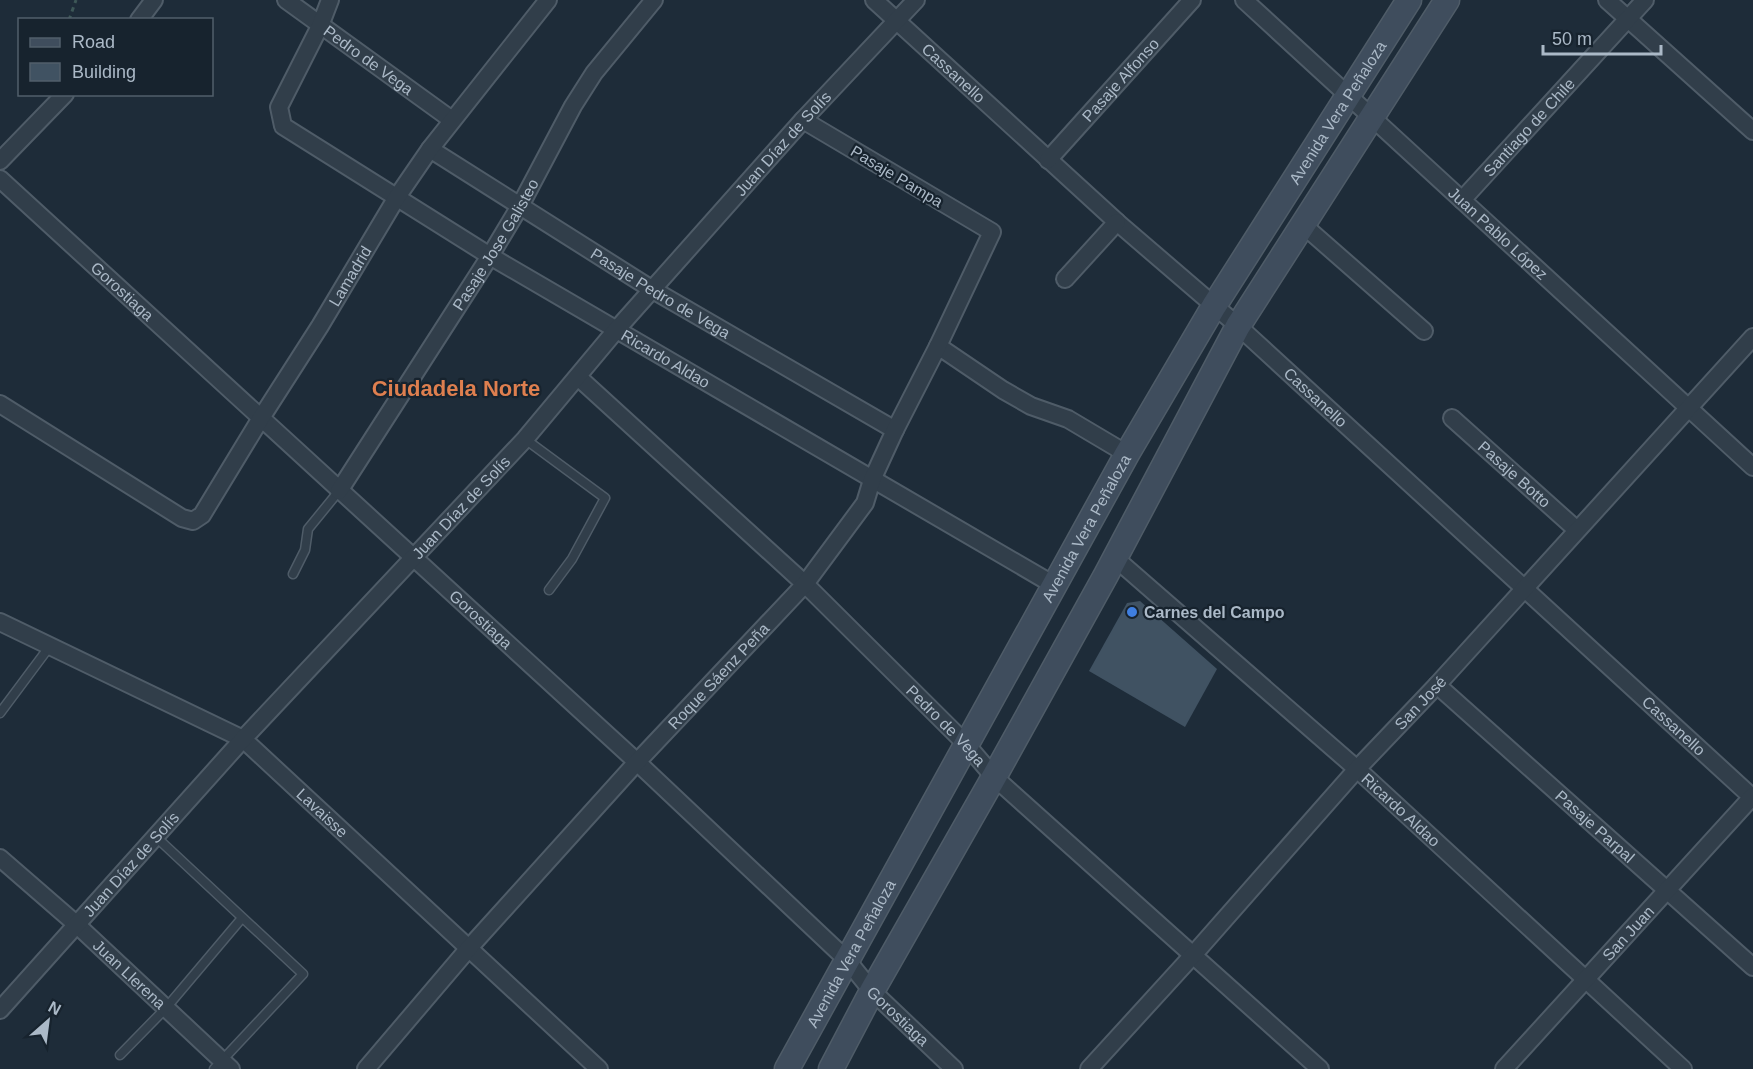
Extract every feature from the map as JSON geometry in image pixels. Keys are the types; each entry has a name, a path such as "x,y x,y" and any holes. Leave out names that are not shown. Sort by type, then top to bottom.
{"main road":[{"name":"Avenida Vera Peñaloza","path":"787,1069 1127,454 1214,306 1409,0"},
{"name":"Avenida Vera Peñaloza","path":"831,1069 872,991 1115,558 1238,326 1447,0"}],"street":[{"path":"140,18 154,0"},
{"name":"Pedro de Vega","path":"286,0 452,120"},
{"path":"320,26 330,0"},
{"name":"Lamadrid","path":"518,38 536,0"},
{"name":"Lamadrid","path":"0,404 182,518 193,521 202,515 397,197 430,148 548,0"},
{"name":"Pasaje Jose Galisteo","path":"339,491 490,256 520,206 573,106 594,73 654,0"},
{"name":"Cassanello","path":"874,0 1117,222 1238,326 1753,797"},
{"name":"Juan Díaz de Solís","path":"0,1010 243,739 525,439 617,329 803,120 916,0"},
{"name":"Pasaje Alfonso","path":"1048,160 1192,0"},
{"name":"Juan Pablo López","path":"1244,0 1753,466"},
{"path":"1607,0 1753,131"},
{"name":"Santiago de Chile","path":"1462,200 1645,0"},
{"name":"Ricardo Aldao","path":"320,26 279,107 283,126 490,256 1054,585"},
{"path":"0,161 63,96"},
{"name":"Pasaje Pampa","path":"803,120 992,232"},
{"name":"Pasaje Pedro de Vega","path":"430,148 653,290 896,430"},
{"name":"Gorostiaga","path":"0,179 637,762 847,960 872,991 954,1069"},
{"path":"1065,279 1117,222"},
{"path":"1302,224 1424,331"},
{"name":"Roque Sáenz Peña","path":"366,1069 469,948 637,762 805,584 865,503 872,480 992,232"},
{"name":"San José","path":"1089,1069 1357,769 1437,685 1753,337"},
{"path":"938,346 1022,401 1068,419 1127,454"},
{"name":"Pedro de Vega","path":"578,377 805,584 966,744 994,777 1194,954 1318,1068"},
{"name":"Pasaje Botto","path":"1452,418 1577,530"},
{"name":"Ricardo Aldao","path":"1115,558 1357,769 1683,1069"},
{"name":"Lavaisse","path":"0,622 243,739 599,1069"},
{"name":"Pasaje Parpal","path":"1437,685 1753,968"},
{"name":"San Juan","path":"1504,1069 1753,797"},
{"name":"Juan Llerena","path":"0,858 76,924 166,1008 222,1066"}],"lane":[{"path":"525,439 605,498 573,559 549,590"},
{"path":"293,574 305,550 308,528 339,491"},
{"path":"0,713 50,646"},
{"path":"155,836 303,974 222,1066"},
{"path":"120,1055 166,1008 242,918"}],"path":[{"path":"70,18 76,0"}],"building":[{"path":"1140,601 1217,669 1185,727 1089,671 1127,603"}],"place":[{"name":"Carnes del Campo","path":"1132,612"}],"district":[{"name":"Ciudadela Norte","path":"456,388"}]}
